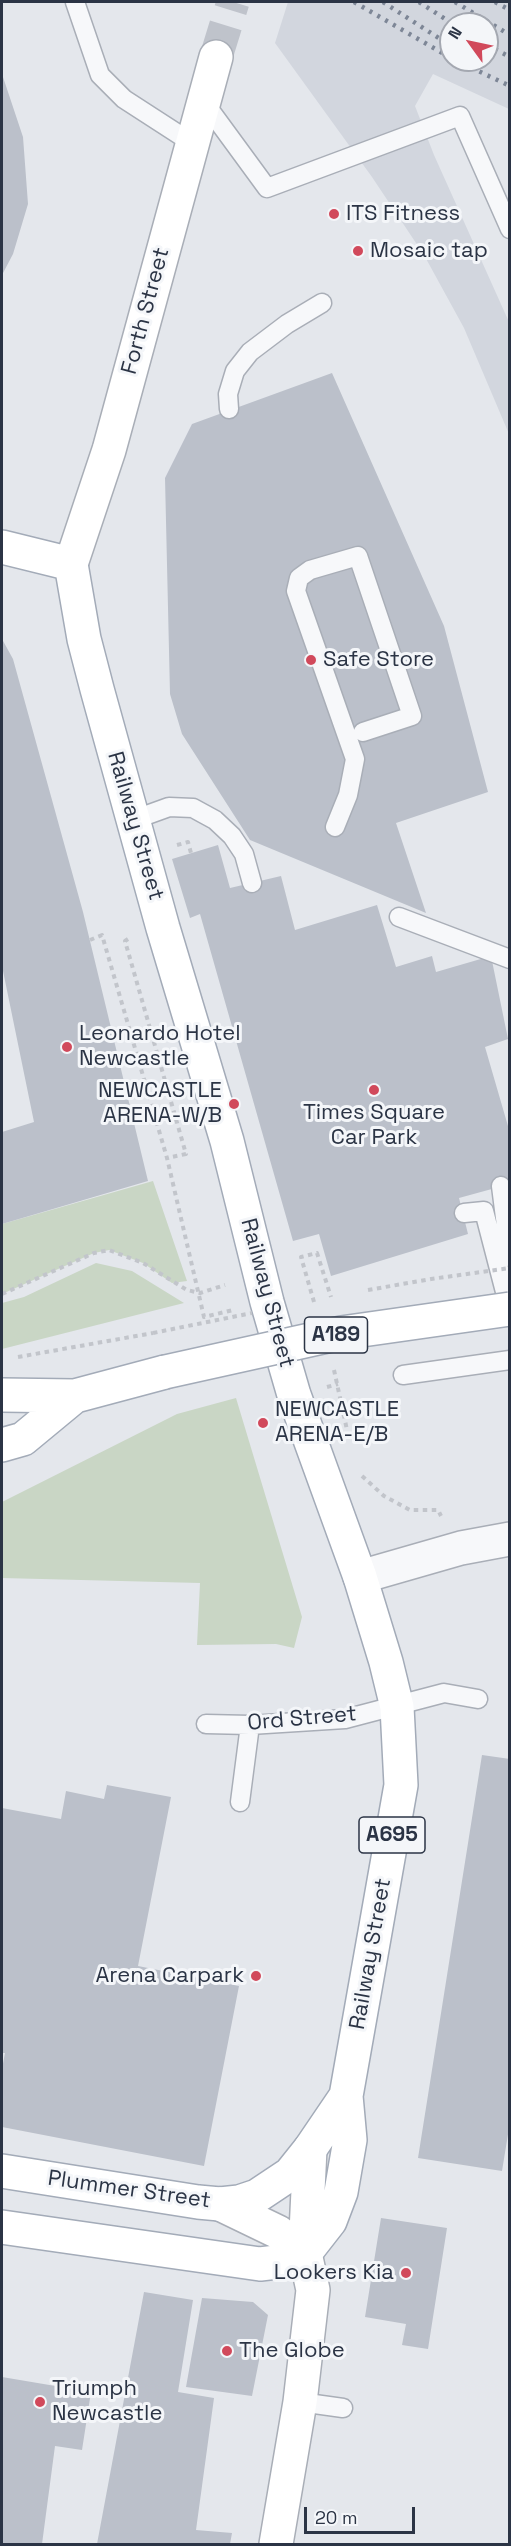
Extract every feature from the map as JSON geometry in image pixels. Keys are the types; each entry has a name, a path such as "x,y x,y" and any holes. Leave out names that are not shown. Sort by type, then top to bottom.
{"main road":[{"name":"Forth Street","path":"71,564 109,450 216,57"},
{"path":"2,547 71,564"},
{"name":"Railway Street","path":"71,564 84,639 133,820 227,1141 261,1278 298,1405 360,1577 397,1707 401,1785 346,2096 350,2140 341,2192 330,2222 305,2253"},
{"name":"A189","path":"2,1395 75,1396 165,1372 341,1334 510,1310"},
{"name":"A189","path":"12,1442 75,1396"},
{"path":"2,1464 12,1442"},
{"name":"Railway Street","path":"310,2149 346,2096"},
{"path":"276,2544 300,2402 314,2290 305,2253 310,2149"},
{"name":"Plummer Street","path":"2,2171 220,2204 239,2202 257,2196 275,2185 290,2174 310,2149"},
{"path":"220,2204 278,2232 305,2253"},
{"path":"2,2227 251,2263 280,2263 294,2260 305,2253"}],"street":[{"path":"360,1577 461,1548 510,1539"}],"lane":[{"path":"75,2 100,75 124,99 192,143"},
{"path":"204,102 267,188 460,116 510,229"},
{"path":"230,410 228,394 235,371 250,352 287,324 322,303"},
{"path":"335,827 348,795 355,759 296,591 299,578 310,570 358,556 412,716 363,732"},
{"path":"133,820 169,807 193,808 215,820 232,836 244,854 252,883"},
{"path":"399,917 510,958"},
{"path":"501,1186 510,1257"},
{"path":"464,1214 484,1210 510,1310"},
{"path":"403,1375 510,1360"},
{"name":"Ord Street","path":"206,1724 250,1725 345,1719 444,1694 478,1699"},
{"path":"240,1802 250,1725"},
{"path":"300,2402 343,2408"}],"path":[{"path":"90,940 102,935 167,1158 200,1293"},
{"path":"2,1294 94,1253 109,1250 143,1263 187,1290 200,1293 223,1285 261,1278"},
{"path":"13,1358 153,1333"},
{"path":"338,1384 349,1437"},
{"path":"355,1469 384,1496 410,1510 438,1510 461,1548"}],"shaded area":[{"path":"288,2 509,2 509,109 433,74 415,106 434,155 509,322 509,434 464,328 424,255 372,177 275,43"}],"green space":[{"path":"153,1181 187,1281 172,1283 143,1263 109,1250 94,1253 2,1294 2,1224"},
{"path":"96,1263 132,1271 184,1303 2,1349 2,1303 24,1297"},
{"path":"236,1398 302,1617 294,1648 276,1644 197,1645 200,1583 2,1578 2,1502 177,1414"}],"building":[{"path":"2,74 23,137 28,204 13,254 2,275"},
{"name":"Safe Store","path":"332,373 444,626 488,792 396,823 426,913 250,840 182,734 170,694 165,478 192,424"},
{"name":"Leonardo Hotel Newcastle","path":"2,639 13,659 83,912 148,1181 2,1224 2,1132 34,1122 2,966"},
{"name":"Times Square Car Park","path":"218,845 230,888 281,876 295,930 377,905 396,967 432,956 436,972 491,956 508,1039 485,1047 510,1133 510,1184 459,1198 468,1234 331,1276 319,1234 293,1241 200,914 190,918 172,859"},
{"path":"482,1755 510,1759 510,2122 502,2171 418,2158"},
{"path":"107,1785 171,1797 138,1966 239,1986 204,2166 2,2127 2,2069 5,2053 2,2053 2,1808 61,1819 66,1791 104,1799"},
{"name":"Lookers Kia","path":"381,2218 447,2228 428,2349 402,2345 406,2324 365,2317"},
{"path":"144,2292 193,2300 178,2392 214,2398 196,2530 232,2533 230,2544 97,2544"},
{"name":"The Globe","path":"202,2298 253,2302 268,2315 252,2396 186,2387"},
{"path":"2,2377 91,2392 82,2450 55,2446 42,2544 2,2544"}],"tunnel":[{"path":"216,57 233,2"}],"railway":[{"path":"354,2 439,51"},
{"path":"383,2 439,38"},
{"path":"419,2 439,15"},
{"path":"455,2 510,35"},
{"path":"495,2 510,10"},
{"path":"499,51 510,57"},
{"path":"480,72 510,86"}],"place":[{"name":"ITS Fitness","path":"334,214"},
{"name":"Mosaic tap","path":"358,251"},
{"name":"Safe Store","path":"311,660"},
{"name":"Leonardo Hotel Newcastle","path":"67,1047"},
{"name":"Times Square Car Park","path":"374,1090"},
{"name":"NEWCASTLE ARENA-W/B","path":"234,1104"},
{"name":"NEWCASTLE ARENA-E/B","path":"263,1423"},
{"name":"Arena Carpark","path":"256,1976"},
{"name":"Lookers Kia","path":"406,2273"},
{"name":"The Globe","path":"227,2351"},
{"name":"Triumph Newcastle","path":"40,2402"}]}
